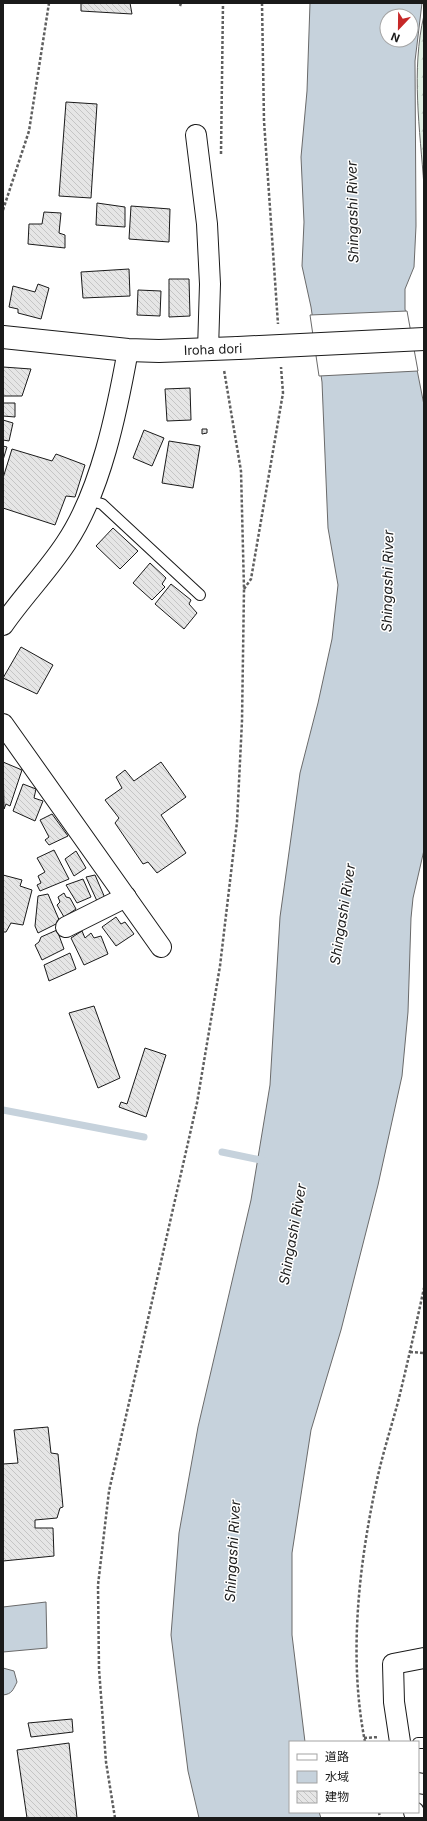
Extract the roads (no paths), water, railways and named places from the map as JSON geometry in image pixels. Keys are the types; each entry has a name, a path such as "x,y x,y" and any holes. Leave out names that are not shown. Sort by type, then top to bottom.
{"main road":[{"name":"Iroha dori","path":"3,337 128,350 222,349 424,338"}],"street":[{"path":"196,135 207,224 210,284 222,349"},
{"path":"3,625 66,542 88,500 111,428 128,350"},
{"path":"3,724 161,947"},
{"path":"66,927 126,897"},
{"path":"407,1741 394,1702 393,1664 424,1658"}],"lane":[{"path":"88,500 102,504 200,595"}],"water":[{"name":"Shingashi River","path":"310,3 422,3 419,28 419,8 379,8 379,48 417,48 415,61 416,226 414,267 405,289 405,309 424,405 424,850 413,898 411,918 408,1012 402,1076 378,1185 341,1330 311,1430 292,1553 292,1635 305,1741 289,1741 289,1813 319,1813 321,1818 199,1818 188,1771 171,1635 179,1533 198,1427 251,1200 270,1085 280,917 300,773 318,703 332,639 338,585 328,528 322,382 311,307 302,266 304,222 301,157 307,91"},
{"path":"46,1602 47,1648 3,1652 3,1607"},
{"path":"3,1668 14,1671 17,1682 12,1691 3,1695"}],"waterway":[{"path":"3,1110 144,1137"},
{"path":"222,1152 265,1161"}]}
